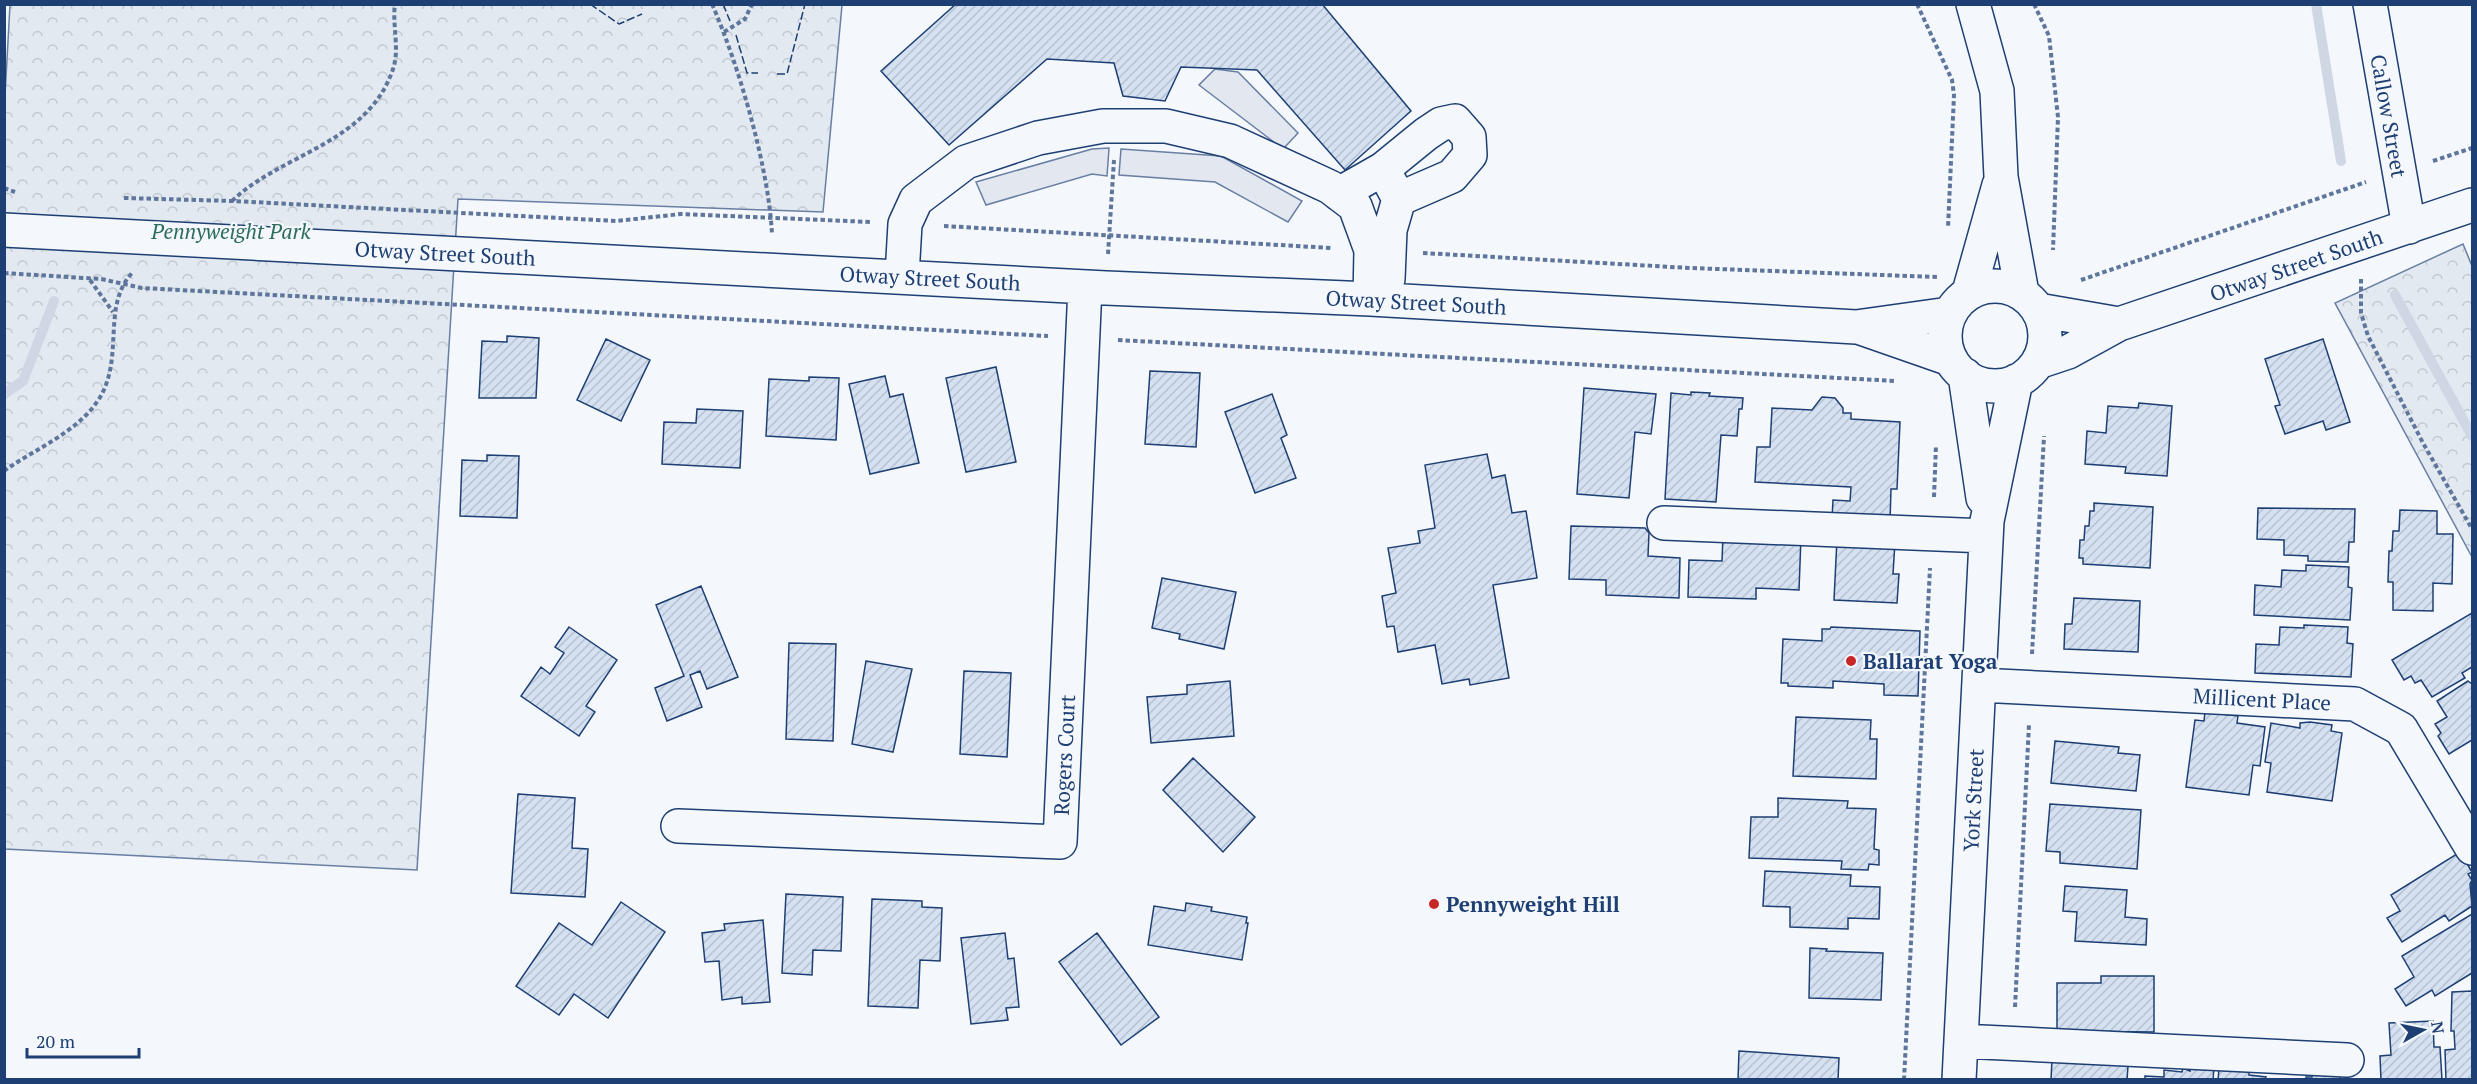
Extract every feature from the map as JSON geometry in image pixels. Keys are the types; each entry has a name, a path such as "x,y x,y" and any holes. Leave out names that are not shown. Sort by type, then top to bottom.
{"street":[{"path":"1973,4 1997,91 2001,177 2030,302 2045,334 2044,349 2027,372 2002,386 1988,386 1957,367 1945,343 1954,294 2001,177"},
{"name":"Callow Street","path":"2370,4 2409,227"},
{"path":"1339,194 1383,169 1441,124 1455,121 1469,137 1470,155 1452,176 1399,198"},
{"path":"902,276 905,224 916,200 966,162 1038,138 1102,126 1166,126 1230,141 1330,187 1355,207 1380,251"},
{"path":"1378,300 1380,251 1390,230 1399,198 1383,169"},
{"name":"Otway Street South","path":"2027,372 2119,324 2472,205"},
{"name":"Otway Street South","path":"4,230 1378,300 1856,327 1957,367"},
{"path":"1954,294 1997,286 2030,302"},
{"name":"Rogers Court","path":"678,826 1060,842 1084,338 1096,287"},
{"name":"Otway Street South","path":"1856,327 1954,294"},
{"name":"Otway Street South","path":"2030,302 2119,324"},
{"name":"York Street","path":"1957,367 1986,529"},
{"name":"York Street","path":"1959,1080 1986,529 2027,372"},
{"path":"1664,523 1932,534 1986,529"},
{"name":"Millicent Place","path":"1979,685 2355,704 2402,729 2472,848"},
{"path":"1960,1041 2347,1060"}],"path":[{"path":"225,209 248,187 337,138 364,115 393,70 395,4"},
{"path":"712,4 724,32 752,125 771,217"},
{"path":"724,32 745,19 752,4"},
{"path":"1917,4 1952,80 1954,96 1948,230"},
{"path":"2034,4 2049,36 2058,117 2052,256"},
{"path":"2072,283 2306,201 2472,148"},
{"path":"1096,287 1109,236 1115,151"},
{"path":"4,188 22,195"},
{"path":"119,198 232,201 616,221 681,214 905,224 1690,268 1954,294"},
{"path":"2354,246 2361,276 2361,313 2368,336 2423,443 2472,529"},
{"path":"4,471 72,428 91,410 100,396 110,369 115,342 114,313 121,285 134,270"},
{"path":"4,273 88,278 142,288 468,304 763,323 1906,381"},
{"path":"88,278 94,282 114,313"},
{"path":"1904,1080 1936,442"}],"green space":[{"name":"Pennyweight Park","path":"10,5 842,5 823,212 458,199 417,870 5,849 4,114"},
{"path":"2463,244 2472,266 2472,557 2335,303"}],"shaded area":[{"path":"1215,69 1238,72 1298,133 1283,149 1199,85"},
{"path":"1109,148 1107,176 1092,174 986,205 976,182 1092,149"},
{"path":"1121,149 1221,156 1302,201 1288,222 1215,182 1119,175"}],"building":[{"path":"956,4 1322,4 1411,111 1345,170 1257,70 1181,67 1165,101 1123,96 1114,63 1047,59 949,145 881,71"},
{"path":"507,336 539,338 536,398 479,398 482,341 507,342"},
{"path":"606,339 650,360 621,421 577,400"},
{"path":"2323,339 2350,422 2326,430 2323,421 2285,434 2275,406 2280,405 2265,359"},
{"path":"996,367 1016,462 966,472 946,378"},
{"path":"1150,371 1200,373 1196,447 1145,444"},
{"path":"885,376 890,397 903,394 919,463 870,474 849,384"},
{"path":"809,377 839,378 836,440 766,436 769,379 809,381"},
{"path":"1584,388 1656,394 1651,434 1635,432 1629,498 1577,494"},
{"path":"1691,392 1710,393 1709,396 1743,398 1742,409 1739,409 1737,436 1721,435 1716,502 1665,499 1671,393 1691,395"},
{"path":"1272,394 1287,435 1281,438 1296,478 1255,493 1225,412"},
{"path":"1822,397 1835,398 1843,408 1843,413 1851,413 1851,419 1900,422 1897,489 1891,489 1890,522 1832,519 1833,500 1850,501 1851,487 1755,482 1757,447 1770,447 1772,408 1812,410"},
{"path":"2139,403 2172,406 2167,476 2125,473 2126,467 2085,464 2087,431 2106,433 2108,406 2138,408"},
{"path":"697,409 743,411 740,468 662,464 664,422 696,423"},
{"path":"1487,454 1492,478 1505,475 1512,513 1526,511 1537,578 1493,585 1509,678 1470,685 1469,679 1442,684 1435,645 1398,652 1394,626 1387,627 1382,596 1396,593 1388,548 1420,543 1418,531 1435,528 1425,465"},
{"path":"487,455 519,456 517,518 460,516 462,460 487,461"},
{"path":"2094,503 2153,507 2150,568 2083,564 2083,558 2079,558 2080,540 2084,540 2085,526 2089,526 2090,511 2094,511"},
{"path":"2258,508 2355,509 2354,542 2349,542 2348,562 2308,561 2308,556 2284,555 2284,540 2257,539"},
{"path":"2400,510 2437,511 2437,534 2453,534 2452,584 2433,583 2433,611 2393,610 2393,582 2388,582 2389,551 2392,551 2393,531 2399,531"},
{"path":"1571,526 1645,528 1649,533 1648,556 1680,558 1679,598 1606,595 1606,580 1569,579"},
{"path":"1723,535 1801,537 1799,590 1756,588 1756,599 1688,597 1689,560 1722,561"},
{"path":"1837,539 1895,542 1893,574 1899,574 1897,603 1834,600"},
{"path":"2306,565 2349,567 2348,587 2352,588 2350,620 2254,615 2255,585 2281,587 2282,570 2306,571"},
{"path":"1162,578 1236,592 1224,649 1179,639 1180,634 1152,628"},
{"path":"701,586 738,677 707,689 700,671 690,675 702,707 667,721 655,688 684,676 656,605"},
{"path":"2074,598 2140,601 2138,652 2064,649 2065,624 2072,624"},
{"path":"2472,613 2472,667 2462,673 2465,678 2432,697 2421,680 2415,683 2411,676 2404,680 2392,660"},
{"path":"2304,625 2348,627 2347,643 2353,644 2351,677 2255,673 2256,644 2279,645 2280,627 2304,628"},
{"path":"569,627 617,660 586,706 595,712 579,736 521,696 541,667 550,674 564,653 555,647"},
{"name":"Ballarat Yoga","path":"1831,627 1920,631 1918,696 1884,695 1884,684 1833,681 1833,688 1788,686 1788,683 1781,683 1783,639 1822,641 1822,629"},
{"path":"789,643 836,644 833,741 786,739"},
{"path":"866,661 912,669 893,752 852,744"},
{"path":"964,671 1011,673 1007,757 960,754"},
{"path":"1230,681 1234,736 1151,743 1147,697 1187,694 1187,685"},
{"path":"2468,681 2472,684 2472,740 2449,754 2438,736 2441,733 2435,724 2447,717 2437,701"},
{"path":"2205,712 2238,716 2237,723 2265,727 2260,766 2253,765 2249,795 2186,787 2195,720 2204,721"},
{"path":"1796,717 1871,720 1870,739 1877,739 1876,779 1793,776"},
{"path":"2271,723 2300,728 2300,723 2332,725 2331,731 2342,733 2332,801 2267,792 2271,763 2265,762"},
{"path":"2055,741 2119,747 2118,753 2140,755 2136,791 2051,783"},
{"path":"1193,758 1255,817 1223,852 1163,790"},
{"path":"518,794 575,798 572,848 588,849 585,897 511,893"},
{"path":"1778,798 1848,801 1847,808 1876,809 1874,849 1879,850 1879,865 1869,864 1868,870 1841,869 1842,861 1749,858 1751,817 1778,817"},
{"path":"2050,804 2141,810 2137,869 2060,863 2060,852 2046,851"},
{"path":"2460,852 2472,872 2468,874 2472,880 2470,884 2472,906 2449,921 2445,915 2402,942 2387,918 2400,911 2391,895"},
{"path":"1765,871 1851,875 1850,886 1880,887 1879,919 1848,918 1848,929 1790,927 1790,907 1763,906"},
{"path":"2065,886 2127,890 2125,917 2147,919 2146,945 2075,941 2077,912 2063,911"},
{"path":"786,894 843,897 841,951 813,950 812,975 782,973"},
{"path":"872,899 922,901 922,907 942,908 940,961 920,960 918,1008 868,1006"},
{"path":"621,902 665,932 608,1018 574,994 559,1015 516,986 559,923 592,945"},
{"path":"1186,903 1212,907 1211,911 1247,917 1242,960 1148,945 1154,906 1185,911"},
{"path":"2472,914 2472,973 2435,996 2432,990 2406,1006 2395,989 2414,977 2402,956"},
{"path":"763,920 770,1002 742,1004 742,997 722,1000 719,961 705,962 702,933 725,930 724,924"},
{"path":"1005,933 1008,959 1014,958 1019,1007 1006,1008 1008,1020 971,1024 961,938"},
{"path":"1097,933 1159,1017 1121,1045 1059,962"},
{"path":"1810,948 1827,949 1826,951 1883,953 1881,1000 1809,998"},
{"path":"2101,976 2154,976 2154,1032 2057,1031 2057,983 2101,983"},
{"path":"2472,991 2472,1080 2446,1080 2445,1050 2455,1049 2454,1031 2451,1031 2452,992"},
{"path":"2433,1021 2434,1047 2440,1047 2442,1080 2381,1080 2380,1056 2391,1055 2389,1023"},
{"path":"1739,1051 1839,1058 1838,1080 1738,1080"},
{"path":"2052,1059 2128,1066 2127,1080 2051,1080"},
{"path":"2190,1066 2214,1067 2213,1080 2145,1080 2145,1076 2164,1077 2164,1070 2182,1072 2183,1068 2190,1071"},
{"path":"2249,1067 2249,1075 2266,1077 2265,1080 2218,1080 2219,1069"},
{"path":"2313,1069 2341,1071 2340,1080 2306,1080 2306,1077 2312,1077"}],"waterway":[{"path":"2316,4 2341,161"},
{"path":"2395,295 2472,436"},
{"path":"4,394 23,381 54,301"}],"fence":[{"path":"590,4 619,24 642,14"},
{"path":"723,4 730,21"},
{"path":"777,74 787,74 805,4"},
{"path":"736,35 747,73 758,73"}],"place":[{"name":"Ballarat Yoga","path":"1851,661"},
{"name":"Pennyweight Hill","path":"1434,904"}]}
